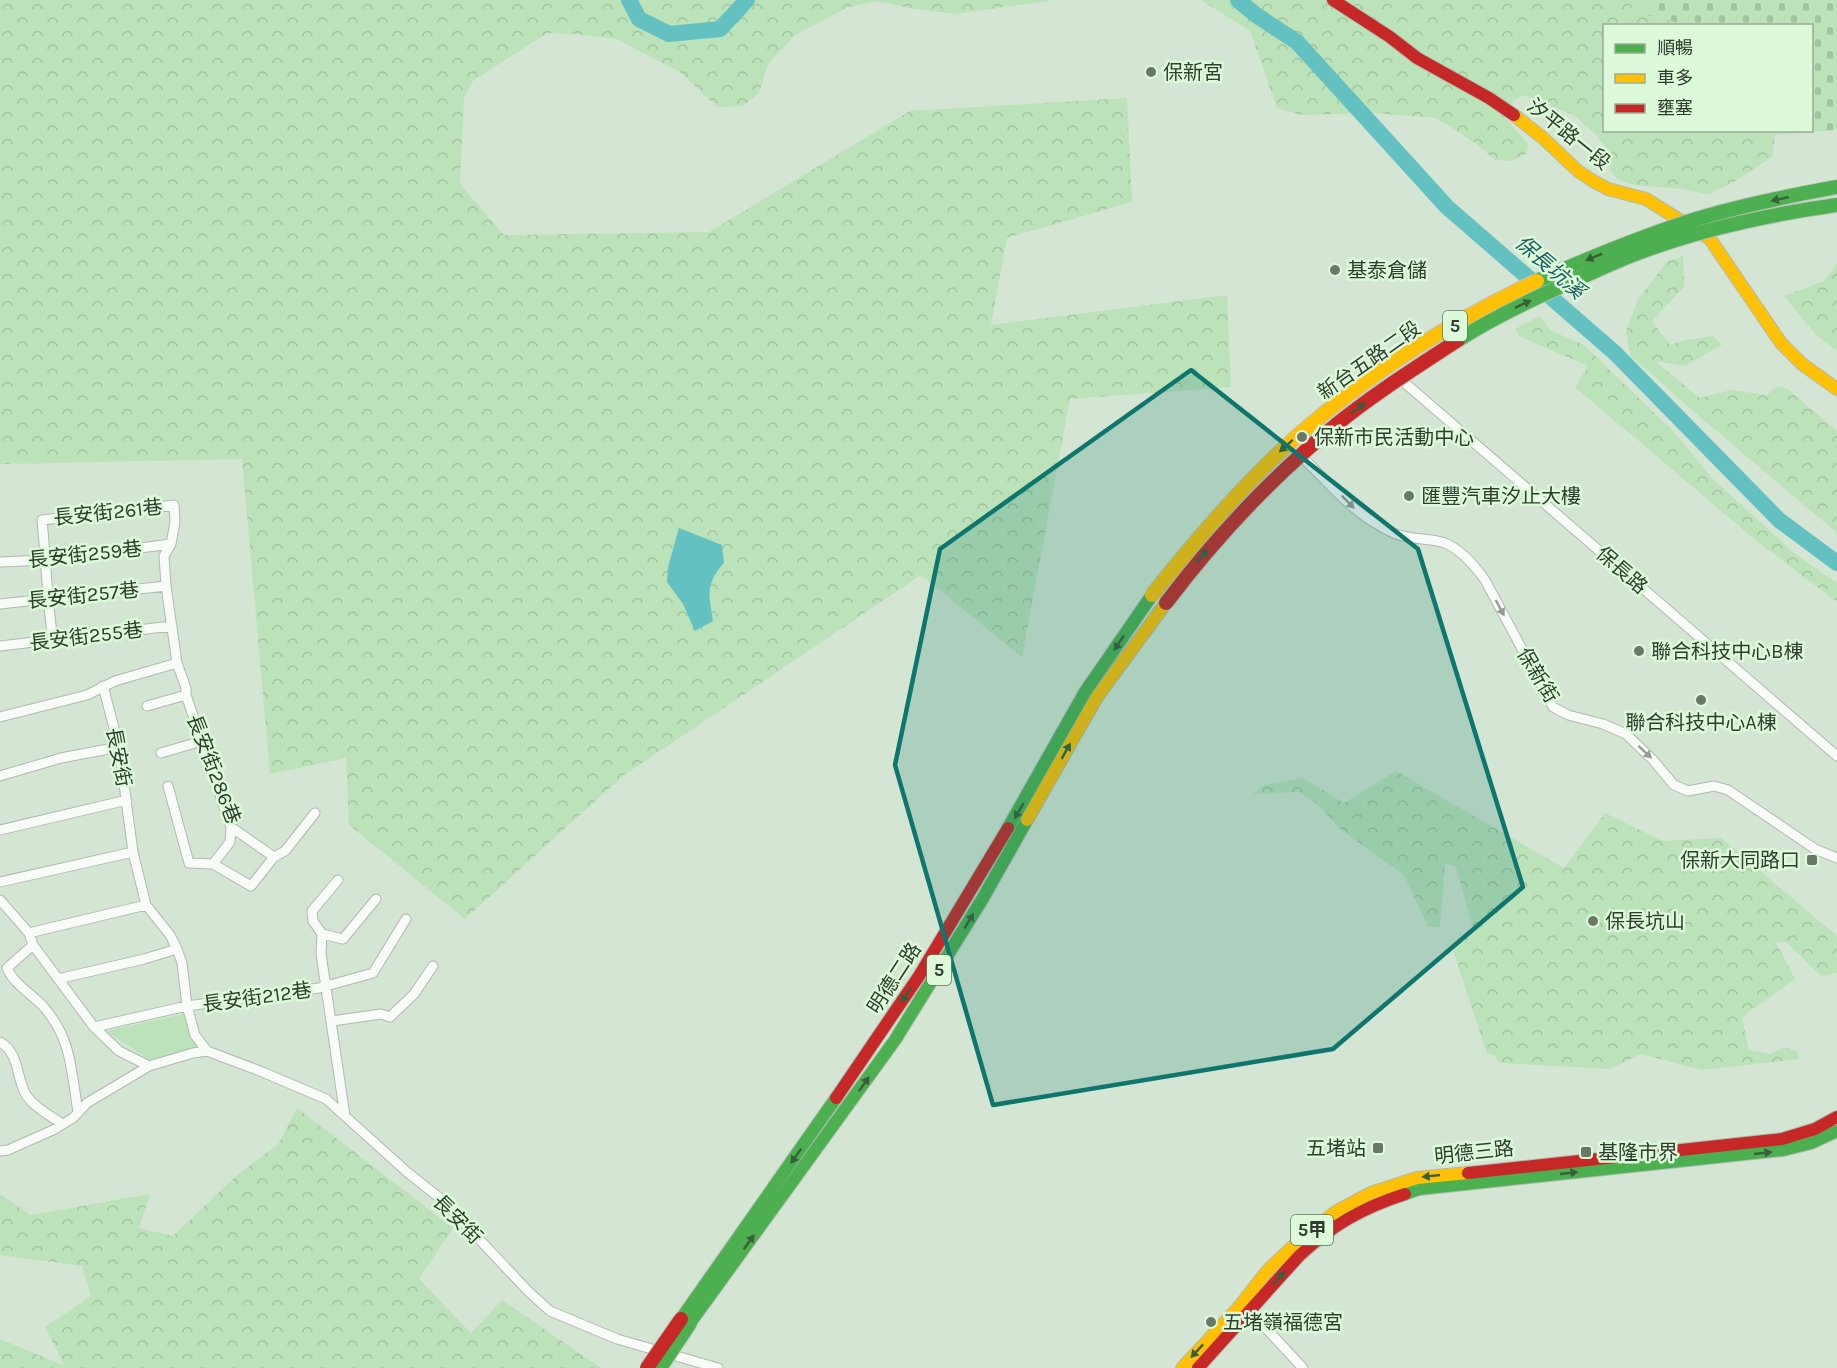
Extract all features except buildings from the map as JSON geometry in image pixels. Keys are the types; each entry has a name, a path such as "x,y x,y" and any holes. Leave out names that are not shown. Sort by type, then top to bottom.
{"main road":[{"name":"汐平路一段","path":"1333,0 1390,37 1417,58 1511,112 1578,171 1593,181 1608,189 1646,199 1710,239 1781,343 1802,364 1837,389"},
{"name":"新台五路二段","path":"1152,595 1204,531 1284,447 1377,375 1451,328 1582,261 1646,236 1745,206 1837,187"},
{"name":"新台五路二段","path":"1166,603 1221,534 1291,463 1371,398 1481,325 1523,303 1630,256 1720,227 1837,205"},
{"name":"明德二路","path":"660,1368 685,1321 919,976 1021,807 1085,692 1152,595"},
{"name":"明德二路","path":"647,1368 685,1321 895,1040 983,898 1097,697 1166,603"},
{"name":"明德三路","path":"1198,1368 1256,1294 1312,1244 1344,1220 1375,1204 1419,1189 1536,1170 1782,1139 1837,1122"},
{"name":"明德三路","path":"1182,1368 1238,1316"}],"street":[{"name":"保長路","path":"1406,384 1837,756"},
{"name":"保新街","path":"1306,461 1356,511 1399,535 1447,544 1476,567 1553,706 1568,715 1603,724 1626,734 1653,760 1674,785 1688,790 1714,786 1728,790 1815,849 1837,858"},
{"name":"長安街261巷","path":"46,560 42,520 174,505 175,522 171,544"},
{"name":"長安街259巷","path":"0,562 46,560 171,544"},
{"path":"0,717 87,695 114,681 177,663 164,556 171,544"},
{"path":"46,560 53,640"},
{"name":"長安街257巷","path":"0,604 166,586"},
{"name":"長安街255巷","path":"0,646 172,626"},
{"name":"長安街286巷","path":"177,663 231,827 274,857"},
{"name":"長安街","path":"103,686 119,747 133,852 146,905 170,935 177,949 182,963 187,1006 195,1035 207,1051 326,1099 407,1172 441,1199 550,1311 617,1340 718,1368"},
{"path":"147,706 186,695"},
{"path":"161,753 202,741"},
{"path":"0,776 61,758 119,747"},
{"path":"168,786 189,863 213,864 251,886 274,857 285,851 315,813"},
{"path":"0,830 127,800"},
{"path":"213,864 230,842 231,827"},
{"path":"0,882 133,852"},
{"path":"338,880 312,911 313,921 322,934 321,954 345,1116"},
{"path":"322,934 343,939 376,899"},
{"path":"0,900 29,933 33,945 94,1027 119,1052 149,1066"},
{"path":"29,933 146,905"},
{"name":"長安街212巷","path":"94,1027 187,1006 326,986 373,973 406,918"},
{"path":"33,945 7,968 10,975 42,1005 62,1031 69,1052 78,1112"},
{"path":"58,979 144,960 177,949"},
{"path":"332,1021 381,1014 390,1017 414,994 433,966"},
{"path":"0,1042 7,1046 14,1055 26,1094 62,1124"},
{"path":"0,1151 33,1140 62,1124 87,1103 149,1066 192,1053 207,1051"},
{"path":"1256,1294 1262,1324"},
{"path":"1238,1316 1262,1324 1303,1368"}],"highlighted area":[{"path":"1191,370 1418,549 1523,887 1333,1049 993,1105 895,765 940,549"}],"green space":[{"path":"0,0 1054,0 955,14 908,8 877,1 846,8 794,36 768,64 759,93 743,106 717,107 680,72 616,39 547,33 473,81 464,98 460,184 504,235 709,232 910,111 1127,98 1132,202 1007,238 991,325 1227,295 1231,387 1070,399 1022,657 921,575 623,776 465,919 349,825 346,758 270,774 242,459 0,465"},
{"path":"1201,0 1645,0 1647,15 1682,24 1603,24 1603,132 1773,132 1775,135 1772,157 1734,182 1708,194 1635,185 1618,180 1610,170 1608,149 1574,115 1524,95 1514,100 1505,117 1529,145 1526,154 1511,161 1495,160 1475,143 1436,118 1374,113 1301,115 1277,108 1250,31"},
{"path":"1645,0 1837,0 1837,130 1813,132 1813,24 1682,24 1647,15"},
{"path":"1773,132 1812,132 1775,135"},
{"path":"1683,256 1684,287 1652,321 1670,345 1713,336 1722,345 1685,366 1655,361 1700,398 1731,390 1767,395 1778,386 1788,389 1837,431 1837,533 1630,355 1626,331 1638,299 1668,261"},
{"path":"1837,263 1837,351 1817,336 1784,296 1824,281"},
{"path":"1540,316 1550,330 1584,345 1673,431 1712,478 1794,553 1837,583 1837,602 1754,539 1575,387 1588,366 1519,336 1515,329"},
{"path":"1396,771 1564,868 1605,813 1663,841 1721,838 1837,936 1837,973 1821,976 1786,942 1776,942 1795,979 1742,1017 1749,1050 1771,1054 1784,1047 1797,1051 1799,1059 1702,1070 1641,1054 1610,1069 1500,1063 1494,1055 1487,1054 1451,944 1473,928 1456,867 1445,863 1440,927 1428,927 1404,875 1341,830 1316,803 1299,792 1253,794 1264,785 1303,778 1344,803"},
{"path":"188,1013 198,1050 150,1060 106,1031"},
{"path":"297,1108 453,1228 419,1279 471,1333 502,1300 601,1368 0,1368 0,1339 65,1366 45,1327 91,1296 82,1266 0,1255 0,1194 31,1215 150,1194 139,1228 173,1236 236,1176 279,1143"}],"water":[{"path":"679,528 722,545 724,563 714,577 710,590 713,621 695,631 683,604 667,582 668,567"}],"waterway":[{"name":"保長坑溪","path":"629,0 639,19 669,34 720,29 747,0"},
{"name":"保長坑溪","path":"1238,0 1297,42 1447,207 1615,353 1779,520 1837,563"}],"traffic: fast":[{"path":"1537,281 1651,234 1690,221 1763,202 1837,187"},
{"path":"1458,340 1528,302 1615,262 1680,238 1732,224 1837,205"},
{"path":"1008,828 1085,692 1152,595"},
{"path":"690,1323 895,1040 983,898 1027,820"},
{"path":"681,1319 836,1098"},
{"path":"1405,1194 1419,1189 1783,1150 1811,1143 1837,1131"},
{"path":"660,1368 690,1323"}],"traffic: slow":[{"path":"1514,115 1578,171 1593,181 1608,189 1646,199 1710,239 1781,343 1802,364 1837,389"},
{"path":"1152,595 1199,538 1265,466 1340,401 1437,335 1470,315 1537,281"},
{"path":"1027,820 1097,697 1166,603"},
{"path":"1182,1368 1239,1307 1268,1270 1305,1235 1337,1211 1371,1193 1417,1178 1468,1173"}],"traffic: jam":[{"path":"1333,0 1390,37 1417,58 1489,98 1514,115"},
{"path":"1166,603 1246,508 1313,444 1396,380 1458,340"},
{"path":"836,1098 919,976 1008,828"},
{"path":"1468,1173 1782,1139 1815,1129 1837,1117"},
{"path":"1198,1368 1311,1245 1348,1219 1375,1205 1405,1194"},
{"path":"647,1368 681,1319"}],"place":[{"name":"保新宮","path":"1151,72"},
{"name":"基泰倉儲","path":"1335,270"},
{"name":"保新市民活動中心","path":"1302,437"},
{"name":"匯豐汽車汐止大樓","path":"1409,496"},
{"name":"聯合科技中心B棟","path":"1639,651"},
{"name":"聯合科技中心A棟","path":"1701,700"},
{"name":"保新大同路口","path":"1812,860"},
{"name":"保長坑山","path":"1593,921"},
{"name":"五堵站","path":"1378,1148"},
{"name":"基隆市界","path":"1586,1152"},
{"name":"五堵嶺福德宮","path":"1211,1322"}]}
